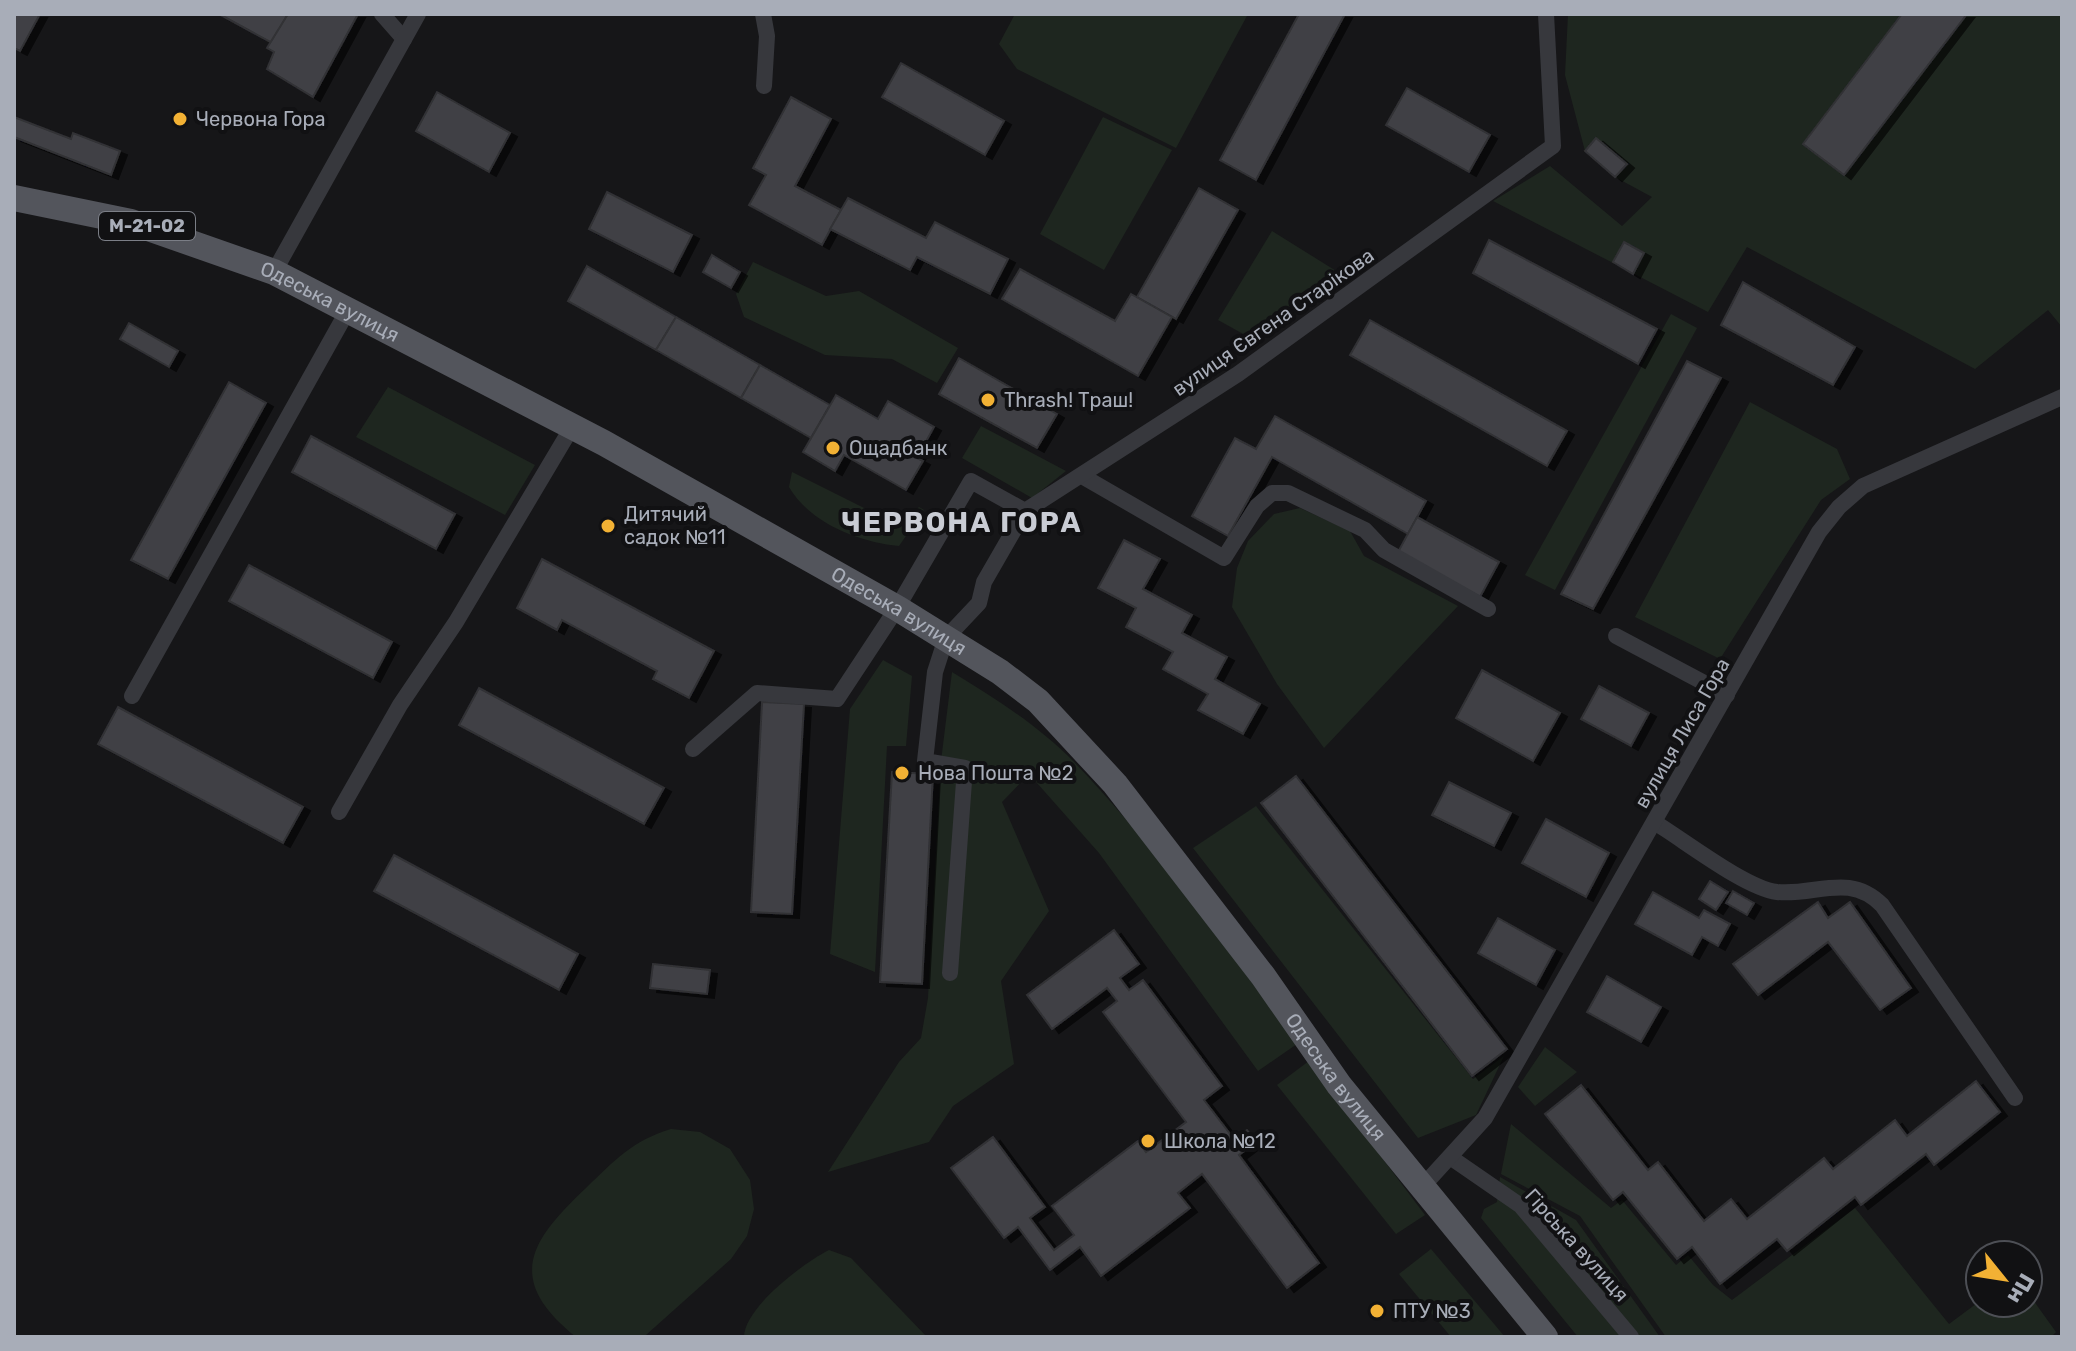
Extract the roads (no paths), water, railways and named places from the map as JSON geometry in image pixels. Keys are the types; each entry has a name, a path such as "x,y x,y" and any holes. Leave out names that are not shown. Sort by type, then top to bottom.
{"main road":[{"name":"Одеська вулиця","path":"14,198 131,222 274,272 572,427 980,657 1038,701 1115,784 1263,976 1339,1085 1545,1337"}],"street":[{"path":"382,14 404,39"},
{"path":"274,272 418,14"},
{"path":"763,14 767,36 764,86"},
{"name":"вулиця Євгена Старікова","path":"946,638 979,603 984,582 1025,511 1238,374 1553,146 1546,14"},
{"path":"132,696 348,310"},
{"name":"вулиця Лиса Гора","path":"1422,1187 1485,1118 1819,532 1839,507 1863,486 2062,397"},
{"path":"339,812 400,705 456,622 572,427"},
{"path":"1082,476 1224,558 1257,506 1272,493 1288,493 1365,530 1384,550 1488,609"},
{"path":"693,749 757,693 837,699 897,608 971,481 1025,511"},
{"path":"1616,636 1727,695"},
{"path":"946,638 935,672 925,761 965,768 950,973"},
{"path":"1654,822 1754,884 1775,892 1837,887 1869,892 1882,905 2015,1098"},
{"name":"Гірська вулиця","path":"1450,1157 1521,1206 1631,1337"}],"place":[{"name":"Червона Гора","path":"180,119"},
{"name":"Thrash! Траш!","path":"988,400"},
{"name":"Ощадбанк","path":"833,448"},
{"name":"Дитячий садок №11","path":"608,526"},
{"name":"Нова Пошта №2","path":"902,773"},
{"name":"Школа №12","path":"1148,1141"},
{"name":"ПТУ №3","path":"1377,1311"}],"district":[{"name":"ЧЕРВОНА ГОРА","path":"962,522"}]}
